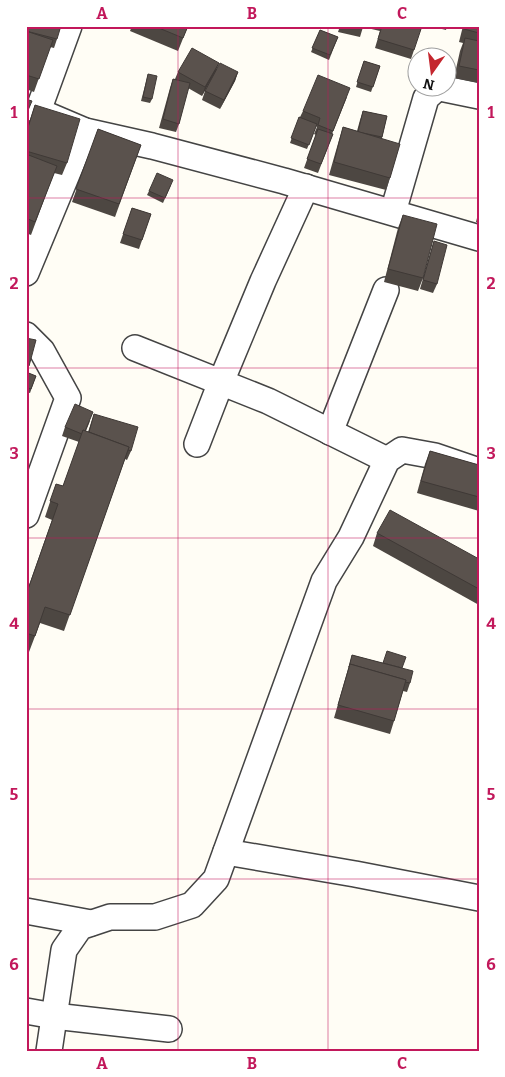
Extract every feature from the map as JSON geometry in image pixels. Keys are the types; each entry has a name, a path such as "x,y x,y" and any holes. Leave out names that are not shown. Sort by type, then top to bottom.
{"street":[{"path":"69,26 38,111 85,130 306,187 479,238"},
{"path":"458,92 479,96"},
{"path":"393,212 426,98"},
{"path":"26,273 85,130"},
{"path":"197,444 263,281 306,187"},
{"path":"330,432 386,290"},
{"path":"26,336 42,351 68,398 26,515"},
{"path":"136,348 268,401 387,460"},
{"path":"49,1051 64,950 80,927 110,917 155,917 192,905 216,879 324,581 351,536 387,460 402,450 436,456 479,471"},
{"path":"226,852 479,898"},
{"path":"26,911 91,923"},
{"path":"26,1011 169,1030"}],"building":[{"path":"26,26 50,26 60,29 57,39 26,31"},
{"path":"154,26 188,26 183,38"},
{"path":"382,26 412,26 421,29 415,48 408,48 378,39"},
{"path":"465,26 479,26 479,33 464,29"},
{"path":"320,30 338,37 330,55 312,48"},
{"path":"26,31 53,40 39,79 26,75"},
{"path":"465,38 479,41 479,70 459,66"},
{"path":"192,48 219,63 205,87 178,72"},
{"path":"364,61 380,66 373,87 357,82"},
{"path":"220,63 238,72 224,100 205,91"},
{"path":"148,74 157,76 152,99 143,97"},
{"path":"318,75 350,88 333,131 318,125 320,118 303,111"},
{"path":"173,79 190,83 179,124 163,119"},
{"path":"26,99 32,101 26,115"},
{"path":"35,105 80,119 67,163 26,151 26,134"},
{"path":"363,111 387,116 382,137 358,132"},
{"path":"299,117 317,124 309,145 291,138"},
{"path":"343,127 400,144 390,178 334,162"},
{"path":"98,129 141,145 119,204 76,189"},
{"path":"318,129 333,134 321,164 307,159"},
{"path":"26,154 57,166 35,222 26,218"},
{"path":"157,173 173,180 165,198 149,191"},
{"path":"132,208 151,214 142,240 123,234"},
{"path":"403,215 437,224 423,278 388,269"},
{"path":"434,241 447,245 437,284 423,280"},
{"path":"26,338 36,340 29,366 26,365"},
{"path":"26,372 36,376 31,389 26,387"},
{"path":"75,404 93,412 82,434 65,427"},
{"path":"94,414 138,427 131,451 128,450 129,447 89,432"},
{"path":"83,430 129,447 70,615 45,607 35,636 26,633 26,595 58,504 50,501 56,484 63,486"},
{"path":"430,451 479,465 479,497 421,481"},
{"path":"390,510 479,559 479,589 377,533"},
{"path":"387,651 406,657 402,668 383,663"},
{"path":"352,655 413,671 410,683 405,682 406,680 350,664 349,667"},
{"path":"350,664 406,680 394,721 338,705"}]}
